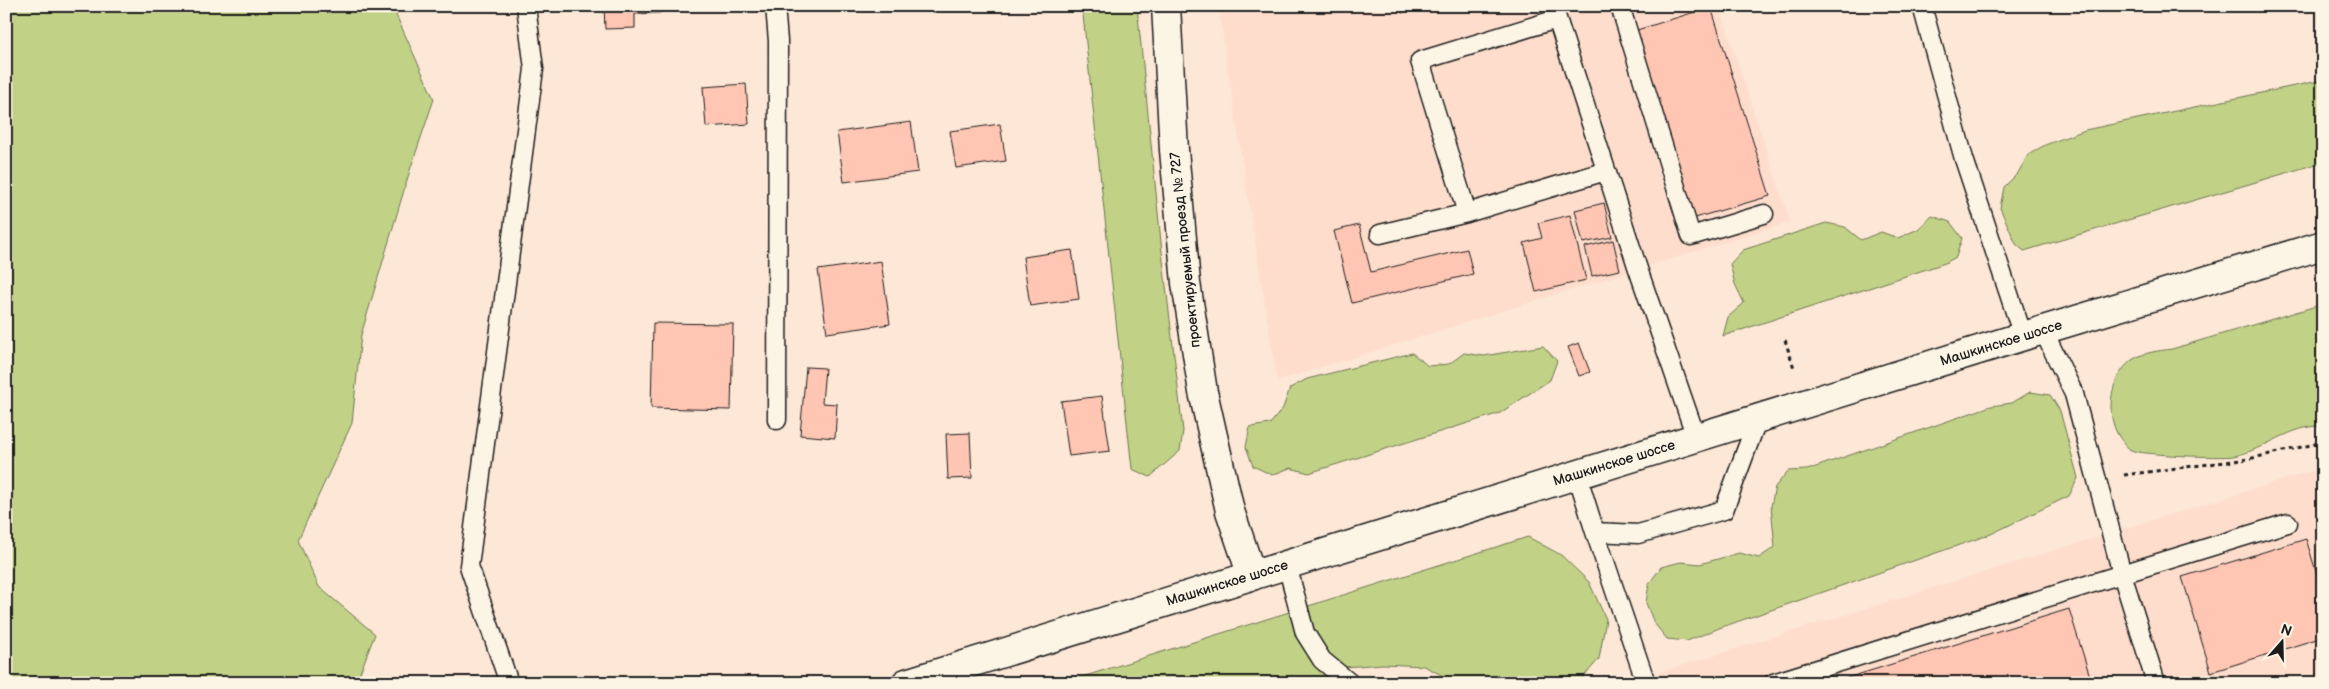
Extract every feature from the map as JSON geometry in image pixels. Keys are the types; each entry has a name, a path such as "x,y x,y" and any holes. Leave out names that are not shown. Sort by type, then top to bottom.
{"main road":[{"name":"проектируемый проезд № 727","path":"1166,6 1174,150 1186,283 1203,392 1230,511 1252,576"},
{"name":"Машкинское шоссе","path":"906,683 1696,437 2323,245"}],"lane":[{"path":"509,683 469,566 534,69 526,6"},
{"path":"775,6 778,41 777,420"},
{"path":"1620,6 1691,236 1764,214"},
{"path":"1922,6 1964,159 2033,333 2074,394 2098,478 2122,574 2156,683"},
{"path":"1467,213 1420,61 1555,13 1696,437"},
{"path":"1380,234 1467,213 1606,171"},
{"path":"1595,532 1638,534 1724,510 1758,418"},
{"path":"1577,474 1646,683"},
{"path":"1773,683 2288,523"},
{"path":"1287,565 1305,634 1322,660 1350,683"}],"path":[{"path":"1785,340 1794,368"},
{"path":"2098,478 2248,460 2315,444 2323,444"}],"shaded area":[{"path":"1218,6 1719,6 1790,222 1277,381"},
{"path":"2322,468 2323,683 1625,683"}],"green space":[{"path":"6,6 392,6 434,99 410,170 361,335 352,423 298,540 319,587 375,634 356,683 6,683"},
{"path":"1082,6 1137,6 1162,252 1183,431 1180,451 1150,477 1132,469"},
{"path":"2323,80 2323,162 2024,251 2016,244 2000,208 2004,187 2018,173 2028,155 2045,145 2085,130"},
{"path":"1932,216 1950,222 1962,238 1956,257 1945,263 1723,336 1728,317 1744,303 1735,284 1730,264 1743,250 1826,223 1845,227 1861,240 1881,232 1898,238 1918,229"},
{"path":"2323,304 2323,426 2300,429 2256,449 2226,457 2181,456 2137,452 2129,449 2117,433 2111,411 2111,399 2118,377 2132,360 2156,351 2172,349"},
{"path":"1543,346 1557,361 1550,380 1500,413 1309,473 1290,468 1272,475 1253,466 1246,447 1250,427 1270,424 1283,408 1290,388 1307,379 1412,353 1428,366 1449,364 1464,353 1484,356"},
{"path":"2030,392 2050,395 2060,411 2078,478 2069,496 1991,534 1722,627 1687,641 1667,639 1654,623 1646,603 1649,584 1661,567 1681,562 1700,564 1739,553 1759,558 1775,547 1771,506 1775,487 1788,471 1807,470 1991,406 2012,403"},
{"path":"1528,537 1561,555 1589,582 1606,619 1599,659 1578,683 1457,683 1424,666 1383,664 1344,667 1329,683 1063,683"}],"building":[{"path":"604,6 660,6 660,13 635,14 635,28 605,29"},
{"path":"1399,6 1418,6 1402,13"},
{"path":"1711,7 1770,196 1695,218 1637,30"},
{"path":"746,84 749,124 706,127 703,87"},
{"path":"911,122 918,172 844,182 837,132"},
{"path":"1000,124 1006,161 956,168 950,131"},
{"path":"1604,203 1612,237 1583,243 1575,210"},
{"path":"1570,215 1586,280 1536,292 1524,243 1542,238 1538,223"},
{"path":"1359,225 1371,272 1467,249 1473,274 1352,303 1334,231"},
{"path":"1613,240 1620,270 1592,276 1585,247"},
{"path":"1072,250 1079,299 1030,306 1023,257"},
{"path":"881,261 890,324 827,333 818,270"},
{"path":"653,323 733,324 731,410 651,408"},
{"path":"1579,343 1590,372 1579,376 1568,347"},
{"path":"806,367 825,368 822,403 837,404 835,438 800,435"},
{"path":"1102,396 1110,451 1069,456 1061,401"},
{"path":"970,433 972,478 948,479 946,434"},
{"path":"2306,539 2323,594 2323,637 2211,672 2182,577"},
{"path":"2069,609 2092,683 1831,683"}]}
